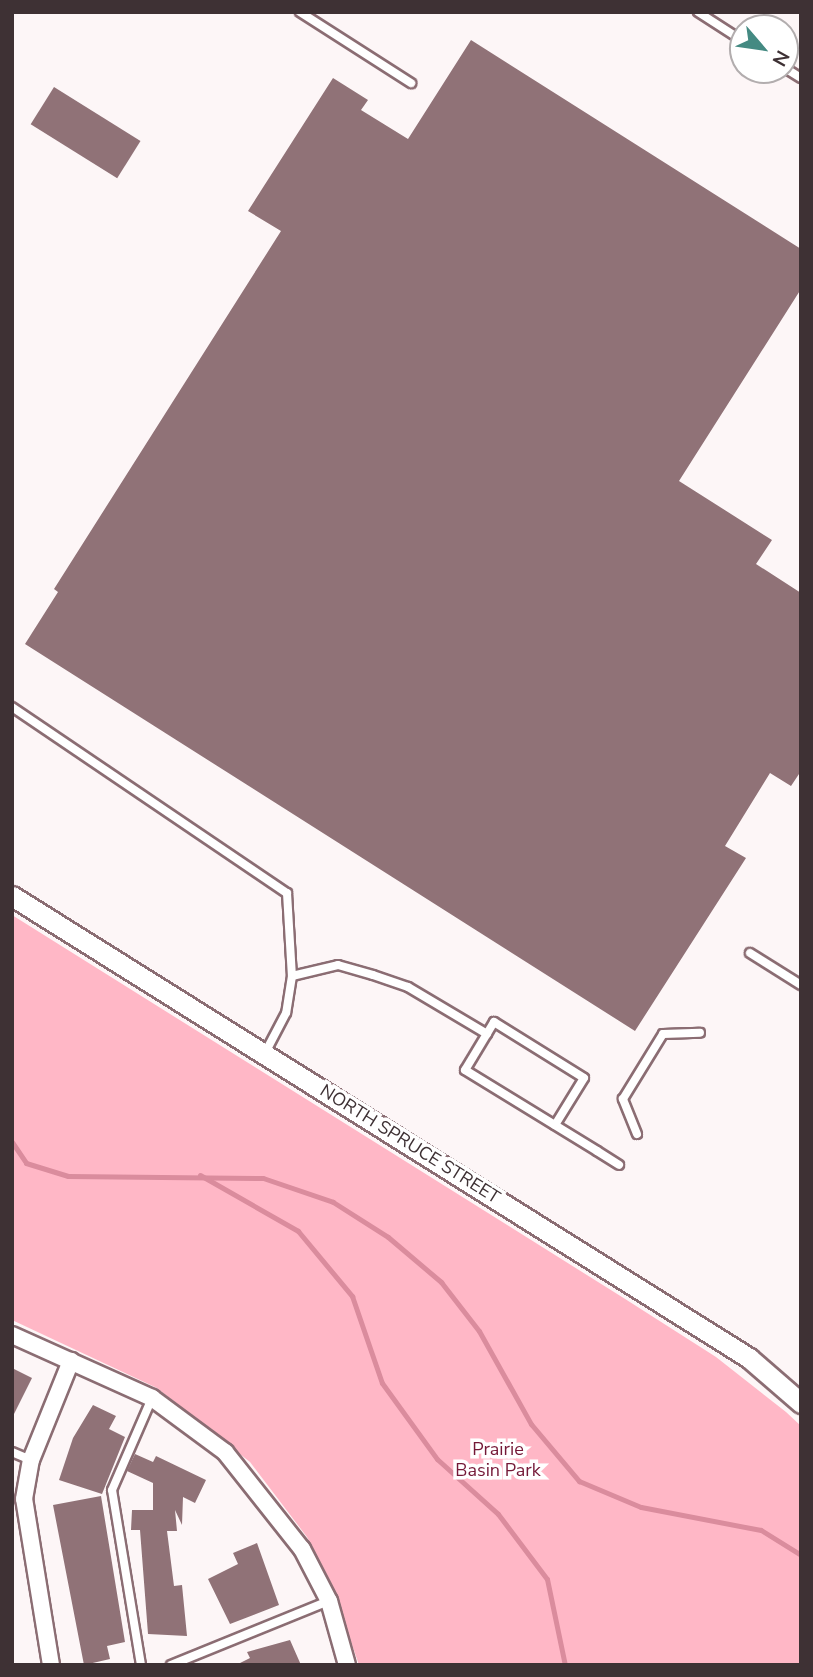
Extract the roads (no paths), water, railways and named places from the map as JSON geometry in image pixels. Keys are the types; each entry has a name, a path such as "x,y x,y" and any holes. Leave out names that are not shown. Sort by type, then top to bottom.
{"street":[{"name":"NORTH SPRUCE STREET","path":"12,895 749,1358 801,1403"},
{"path":"12,1335 152,1398 225,1452 271,1503 329,1601 347,1661"},
{"path":"51,1665 19,1536 31,1460 71,1361"}],"lane":[{"path":"300,12 411,83"},
{"path":"698,12 729,32"},
{"path":"12,708 287,893 292,976 286,1013 265,1053"},
{"path":"750,953 801,985"},
{"path":"292,976 338,965 373,975 408,987 487,1034"},
{"path":"555,1125 584,1078 494,1023 465,1070 619,1165"},
{"path":"637,1135 623,1099 663,1034 700,1033"},
{"path":"141,1665 112,1490 152,1398"},
{"path":"12,1452 31,1460"},
{"path":"171,1665 329,1601"}],"waterway":[{"path":"12,1142 26,1163 68,1176 263,1178 333,1202 388,1237 441,1282 479,1331 531,1424 579,1481 641,1507 761,1530 801,1555"},
{"path":"200,1175 298,1231 352,1296 382,1383 437,1459 498,1514 547,1579 565,1665"}],"park label":[{"name":"Prairie Basin Park","path":"498,1460"}]}
